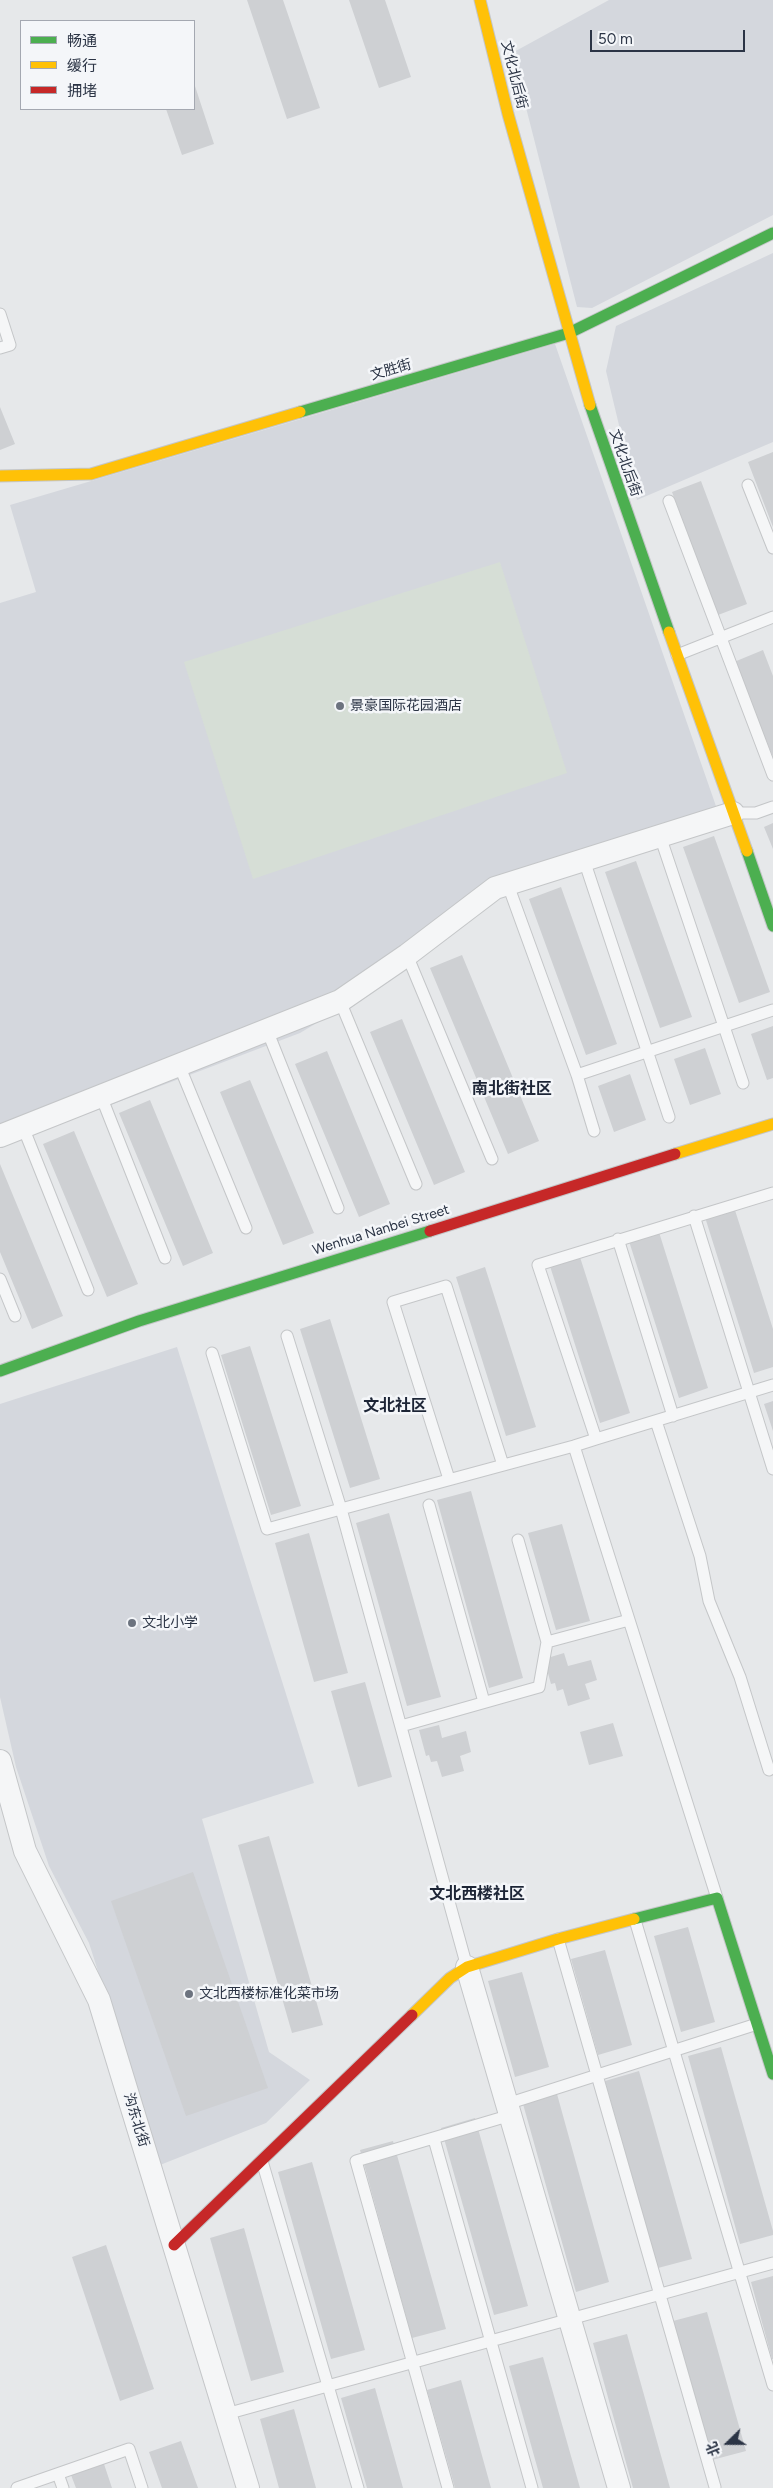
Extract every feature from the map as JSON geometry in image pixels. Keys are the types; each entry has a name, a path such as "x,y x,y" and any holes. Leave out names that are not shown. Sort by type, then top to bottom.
{"street":[{"name":"文化北后街","path":"480,0 508,114 594,420 773,926"},
{"name":"文胜街","path":"0,476 91,474 570,333 773,233"},
{"path":"0,1136 340,1001 407,955 495,888 733,813"},
{"name":"Wenhua Nanbei Street","path":"0,1371 139,1321 773,1124"},
{"name":"沟东北街","path":"0,1761 25,1851 99,2000 248,2488"},
{"path":"174,2245 450,1978 467,1967 558,1939 717,1898 773,2074"},
{"path":"467,1967 619,2488"}],"lane":[{"path":"0,314 10,345 0,348"},
{"path":"748,485 773,548"},
{"path":"669,501 773,775"},
{"path":"677,655 773,617"},
{"path":"733,813 756,813 773,807"},
{"path":"660,836 743,1082"},
{"path":"584,860 649,1051 669,1117"},
{"path":"508,885 577,1075 594,1131"},
{"path":"407,955 492,1159"},
{"path":"340,1001 416,1184"},
{"path":"577,1075 773,1010"},
{"path":"267,1030 338,1208"},
{"path":"178,1065 246,1228"},
{"path":"101,1096 166,1258"},
{"path":"22,1127 88,1290"},
{"path":"596,1439 538,1265 773,1193"},
{"path":"694,1216 773,1469"},
{"path":"618,1239 673,1416"},
{"path":"0,1280 15,1316"},
{"path":"449,1479 393,1302 446,1286 503,1464"},
{"path":"288,1336 341,1509 467,1967"},
{"path":"212,1353 267,1529 574,1446 773,1385"},
{"path":"656,1421 700,1556 709,1601 740,1677 769,1770"},
{"path":"574,1446 717,1898"},
{"path":"429,1505 484,1702"},
{"path":"401,1726 539,1687 547,1642 518,1540"},
{"path":"547,1642 628,1620"},
{"path":"635,1919 773,2385"},
{"path":"558,1939 715,2487"},
{"path":"448,2488 356,2161 434,2140 597,2075 757,2024"},
{"path":"434,2140 532,2488"},
{"path":"262,2160 358,2488"},
{"path":"226,2414 773,2263"},
{"path":"17,2488 129,2449 142,2488"},
{"path":"58,2474 63,2488"}],"shaded area":[{"path":"609,0 773,0 773,215 592,308 577,307 512,53"},
{"path":"773,253 773,442 637,500 606,371 616,326"},
{"name":"景豪国际花园酒店","path":"555,344 717,809 500,891 350,1003 300,1033 0,1147 0,603 36,592 10,505"},
{"path":"500,562 567,773 253,879 184,662"},
{"name":"文北小学","path":"177,1347 314,1783 202,1819 269,2052 310,2080 266,2123 160,2165 89,1943 49,1866 16,1767 0,1697 0,1404"}],"building":[{"path":"247,0 283,0 320,108 287,119"},
{"path":"349,0 385,0 411,77 379,88"},
{"path":"195,86 214,144 182,155 166,110 195,110"},
{"path":"0,407 15,444 0,450"},
{"path":"773,452 773,527 748,462"},
{"path":"701,481 747,604 718,615 672,492"},
{"path":"763,650 773,676 773,757 734,662"},
{"path":"773,823 773,849 764,827"},
{"path":"714,836 770,992 739,1003 683,847"},
{"path":"636,861 692,1017 660,1028 605,872"},
{"path":"561,887 617,1044 586,1055 529,899"},
{"path":"462,955 539,1141 508,1154 430,968"},
{"path":"402,1019 465,1172 434,1185 370,1032"},
{"path":"773,1026 773,1078 767,1080 751,1034"},
{"path":"705,1048 721,1094 690,1105 674,1059"},
{"path":"327,1051 390,1204 359,1217 295,1064"},
{"path":"630,1074 646,1120 614,1132 598,1086"},
{"path":"250,1080 314,1233 283,1245 220,1092"},
{"path":"150,1100 213,1253 183,1266 119,1113"},
{"path":"74,1131 138,1284 107,1297 43,1144"},
{"path":"0,1164 63,1316 32,1329 0,1252"},
{"path":"733,1204 773,1329 773,1367 754,1373 704,1214"},
{"path":"658,1229 708,1388 679,1398 628,1238"},
{"path":"579,1254 630,1413 600,1423 549,1263"},
{"path":"485,1267 536,1427 506,1436 456,1277"},
{"path":"330,1319 380,1479 350,1488 300,1329"},
{"path":"250,1346 301,1506 271,1515 221,1355"},
{"path":"773,1401 773,1431 764,1404"},
{"path":"471,1491 523,1678 489,1688 437,1500"},
{"path":"389,1513 441,1697 407,1706 356,1523"},
{"path":"562,1524 590,1621 556,1630 528,1533"},
{"path":"309,1533 348,1673 314,1682 275,1543"},
{"path":"564,1653 568,1666 591,1660 597,1680 585,1684 590,1699 568,1706 563,1689 557,1691 555,1683 551,1684 544,1659"},
{"path":"365,1682 392,1777 358,1787 331,1691"},
{"path":"613,1723 623,1756 589,1765 580,1732"},
{"path":"439,1725 442,1738 466,1731 471,1752 460,1756 464,1771 442,1777 437,1761 431,1762 429,1755 426,1756 419,1730"},
{"path":"269,1836 323,2025 292,2033 238,1845"},
{"name":"文北西楼标准化菜市场","path":"193,1872 268,2088 186,2116 111,1901"},
{"path":"688,1927 715,2022 681,2032 654,1936"},
{"path":"605,1950 632,2045 598,2055 571,1959"},
{"path":"522,1972 549,2067 515,2077 488,1981"},
{"path":"721,2047 773,2231 773,2235 740,2244 688,2056"},
{"path":"639,2071 692,2259 658,2268 605,2081"},
{"path":"557,2094 609,2282 576,2292 523,2104"},
{"path":"475,2118 528,2306 494,2315 441,2128"},
{"path":"393,2141 446,2329 412,2338 360,2150"},
{"path":"312,2162 365,2350 331,2359 278,2172"},
{"path":"244,2228 284,2372 251,2381 210,2238"},
{"path":"106,2245 154,2389 120,2401 72,2257"},
{"path":"773,2276 773,2359 772,2359 751,2282"},
{"path":"707,2312 746,2451 712,2460 673,2321"},
{"path":"627,2334 670,2488 633,2488 593,2343"},
{"path":"543,2357 580,2488 543,2488 509,2366"},
{"path":"461,2380 491,2488 455,2488 427,2390"},
{"path":"375,2388 403,2488 367,2488 341,2398"},
{"path":"294,2409 316,2488 279,2488 260,2419"},
{"path":"181,2441 198,2488 162,2488 149,2452"},
{"path":"104,2464 112,2488 76,2488 71,2475"}],"traffic: fast":[{"path":"300,412 569,333 773,233"},
{"path":"590,405 669,632"},
{"path":"747,851 773,926"},
{"path":"0,1371 139,1321 430,1231"},
{"path":"634,1919 717,1898 773,2074"}],"traffic: slow":[{"path":"480,0 508,114 590,405"},
{"path":"0,476 91,474 300,412"},
{"path":"669,632 747,851"},
{"path":"675,1154 773,1124"},
{"path":"412,2015 450,1978 467,1967 558,1939 634,1919"}],"traffic: jam":[{"path":"430,1231 675,1154"},
{"path":"174,2245 412,2015"}],"place":[{"name":"景豪国际花园酒店","path":"340,706"},
{"name":"文北小学","path":"132,1623"},
{"name":"文北西楼标准化菜市场","path":"189,1994"}],"district":[{"name":"南北街社区","path":"512,1089"},
{"name":"文北社区","path":"395,1406"},
{"name":"文北西楼社区","path":"477,1894"}]}
